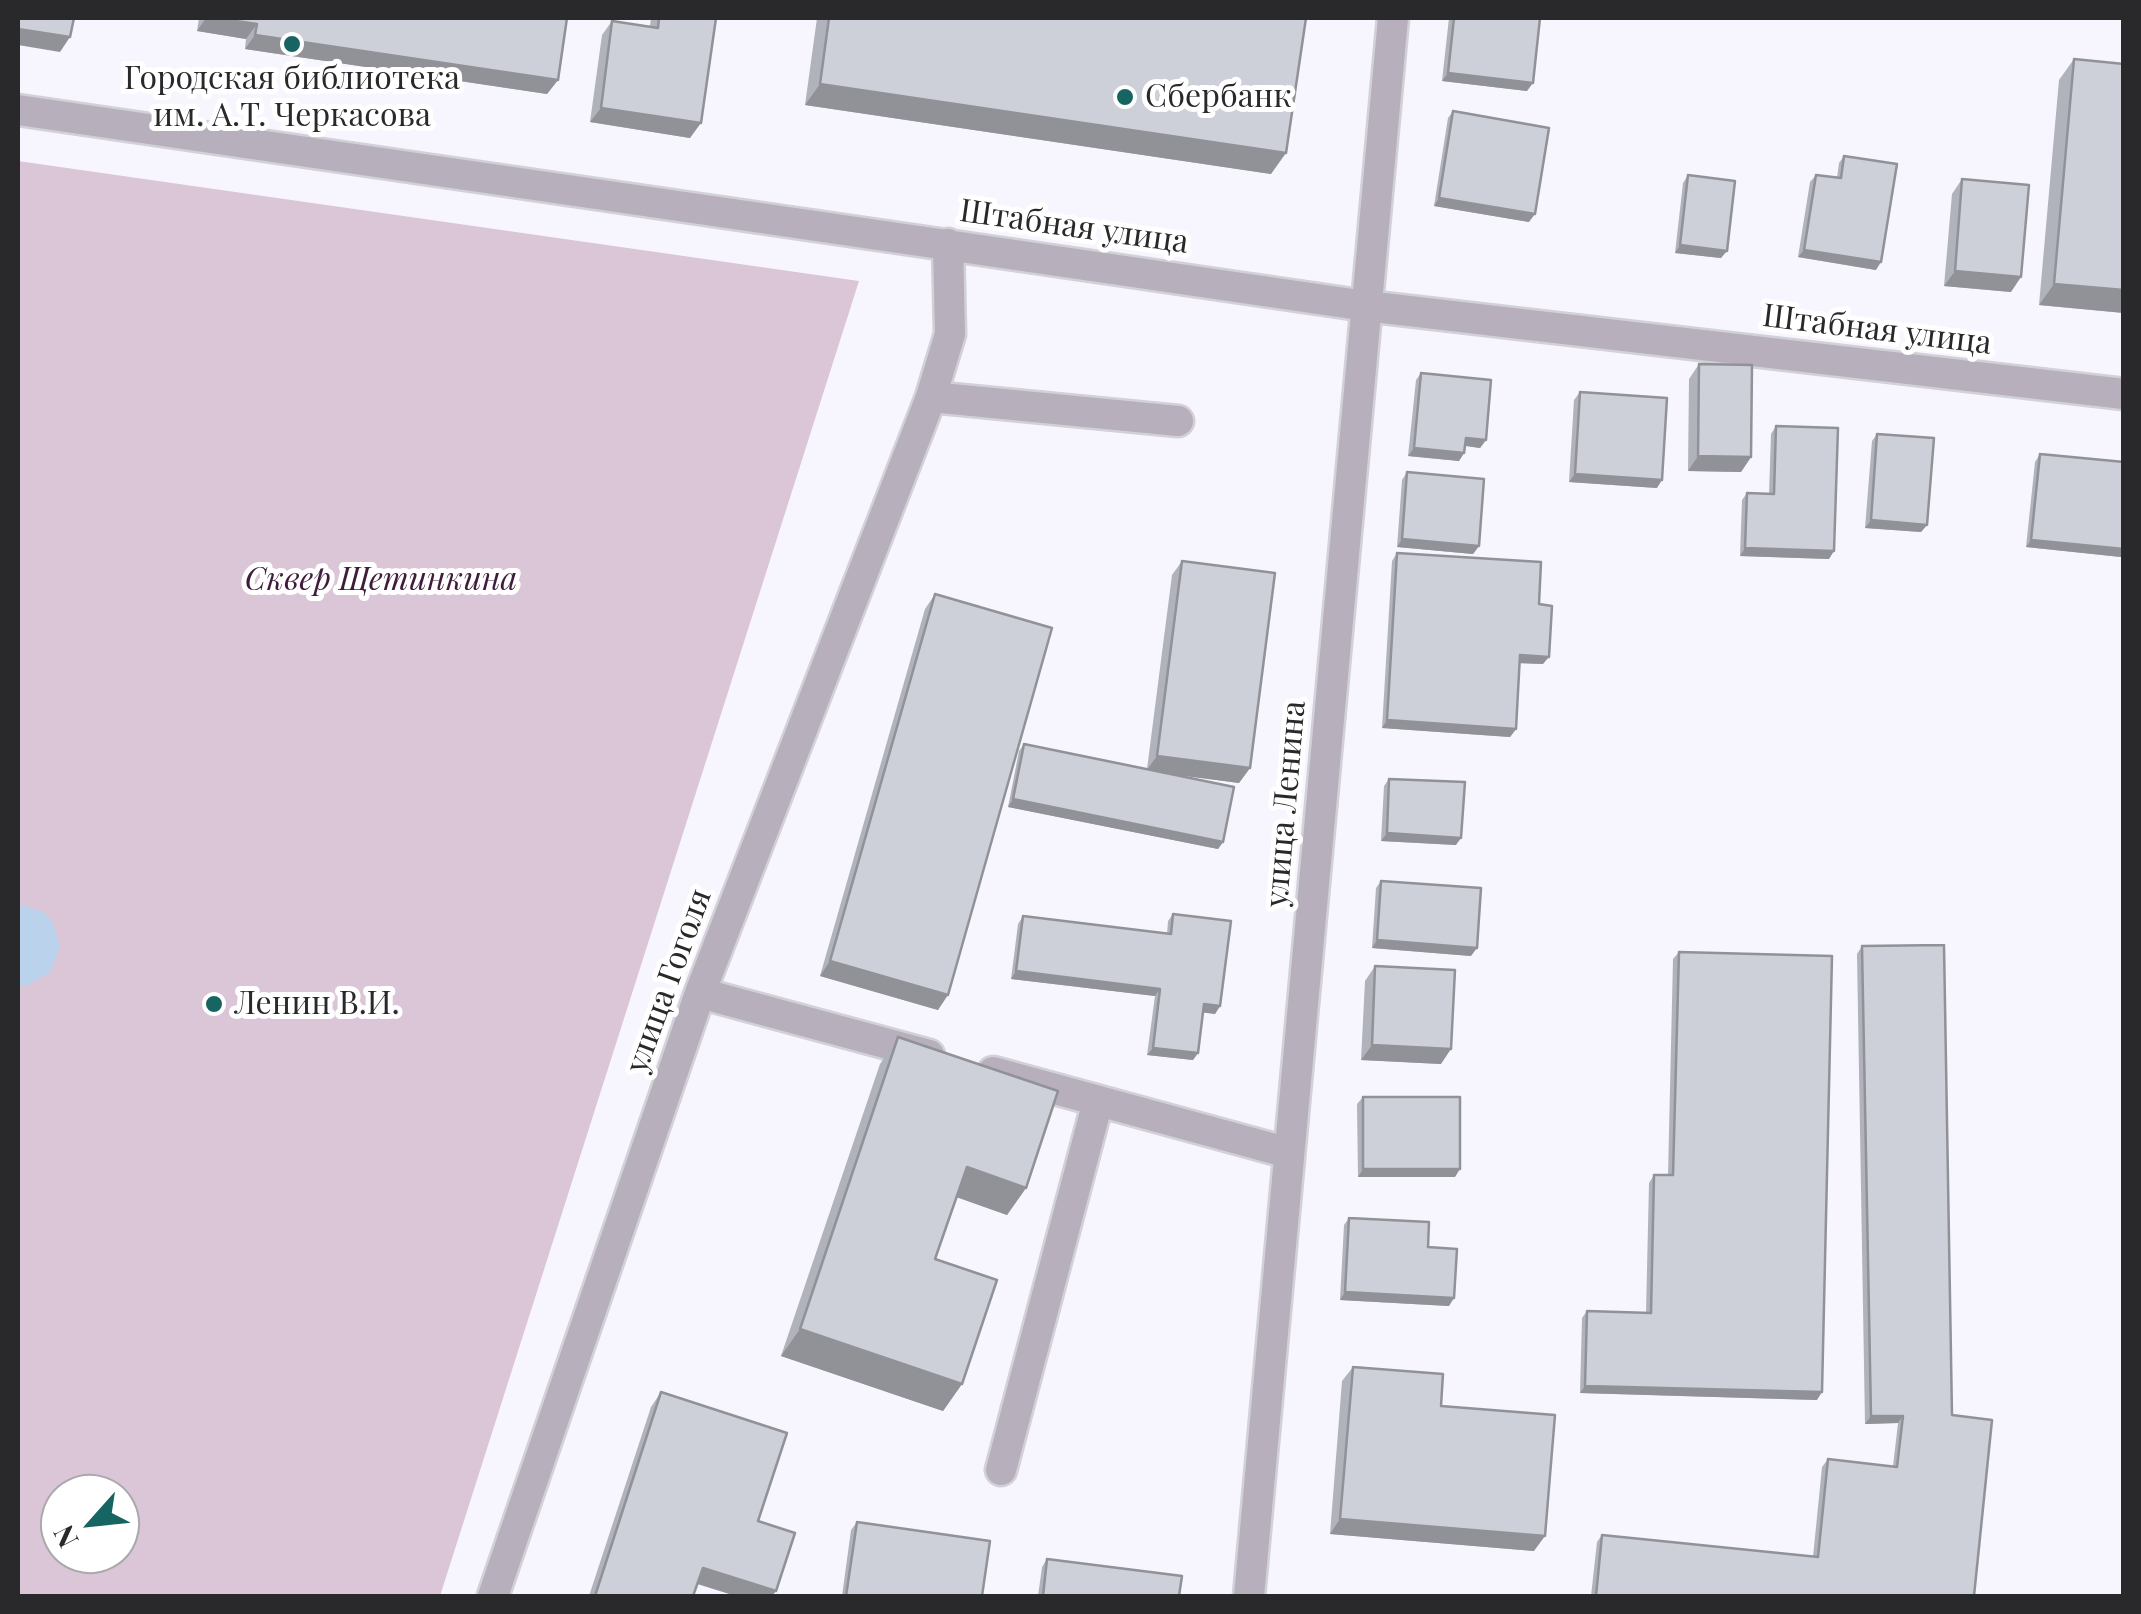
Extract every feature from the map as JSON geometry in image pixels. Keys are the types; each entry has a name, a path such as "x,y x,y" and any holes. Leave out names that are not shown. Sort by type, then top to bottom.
{"street":[{"name":"улица Ленина","path":"1248,1596 1393,18"},
{"name":"Штабная улица","path":"18,110 1366,306 2124,394"},
{"name":"улица Гоголя","path":"493,1596 700,993 930,398 950,334 948,244"},
{"path":"930,398 1178,421"},
{"path":"700,993 1289,1153"},
{"path":"1001,1470 1098,1100"}],"green space":[{"name":"Сквер Щетинкина","path":"18,161 859,281 440,1596 18,1596"}],"water":[{"path":"18,904 43,912 53,922 60,947 50,972 28,985 18,986"}],"building":[{"path":"18,18 74,18 70,37 18,29"},
{"path":"215,18 567,18 558,80 255,35 257,24"},
{"path":"659,18 716,18 701,123 601,108 612,21 658,28"},
{"path":"829,18 1306,18 1286,153 820,84"},
{"path":"1454,18 1540,18 1533,83 1448,73"},
{"path":"2074,59 2124,64 2124,290 2054,284"},
{"path":"1453,111 1549,128 1535,214 1439,198"},
{"path":"1844,156 1897,164 1881,262 1804,250 1816,175 1841,178"},
{"path":"1688,175 1735,181 1727,251 1680,245"},
{"path":"1962,179 2029,185 2021,277 1955,271"},
{"path":"1699,364 1752,365 1751,457 1698,456"},
{"path":"1421,373 1491,380 1486,440 1466,438 1464,453 1414,448"},
{"path":"1580,392 1667,398 1662,480 1575,474"},
{"path":"1776,426 1838,428 1834,551 1745,548 1747,493 1774,494"},
{"path":"1877,434 1934,438 1927,525 1871,520"},
{"path":"2040,454 2124,462 2124,549 2031,540"},
{"path":"1407,472 1484,479 1479,546 1402,539"},
{"path":"1397,553 1541,562 1539,604 1552,606 1549,657 1520,655 1516,729 1387,720"},
{"path":"1182,561 1275,573 1250,768 1157,756"},
{"path":"935,594 1052,628 948,995 830,961"},
{"path":"1024,744 1234,787 1223,842 1013,799"},
{"path":"1389,779 1465,782 1461,838 1387,833"},
{"path":"1381,881 1481,888 1477,948 1377,940"},
{"path":"1173,914 1231,921 1220,1006 1204,1004 1198,1053 1153,1048 1160,989 1016,971 1023,916 1171,934"},
{"path":"1944,945 1952,1415 1992,1420 1974,1596 1596,1596 1602,1535 1818,1557 1828,1459 1897,1467 1903,1416 1871,1416 1862,946"},
{"path":"1679,952 1832,956 1822,1392 1585,1386 1587,1311 1651,1313 1654,1175 1673,1175"},
{"path":"1375,966 1455,970 1451,1049 1372,1045"},
{"path":"898,1037 1058,1091 1026,1188 967,1167 935,1259 997,1280 962,1384 800,1329"},
{"path":"1363,1097 1460,1097 1460,1169 1363,1169"},
{"path":"1349,1218 1429,1222 1428,1247 1457,1249 1454,1298 1345,1292"},
{"path":"1353,1367 1443,1374 1441,1406 1555,1415 1545,1536 1340,1519"},
{"path":"661,1392 787,1433 758,1521 795,1533 776,1591 703,1568 693,1596 595,1596"},
{"path":"857,1522 990,1541 982,1596 846,1596"},
{"path":"1047,1559 1182,1576 1179,1596 1043,1596"}],"place":[{"name":"Городская библиотека им. А.Т. Черкасова","path":"292,44"},
{"name":"Сбербанк","path":"1125,97"},
{"name":"Ленин В.И.","path":"214,1004"}]}
